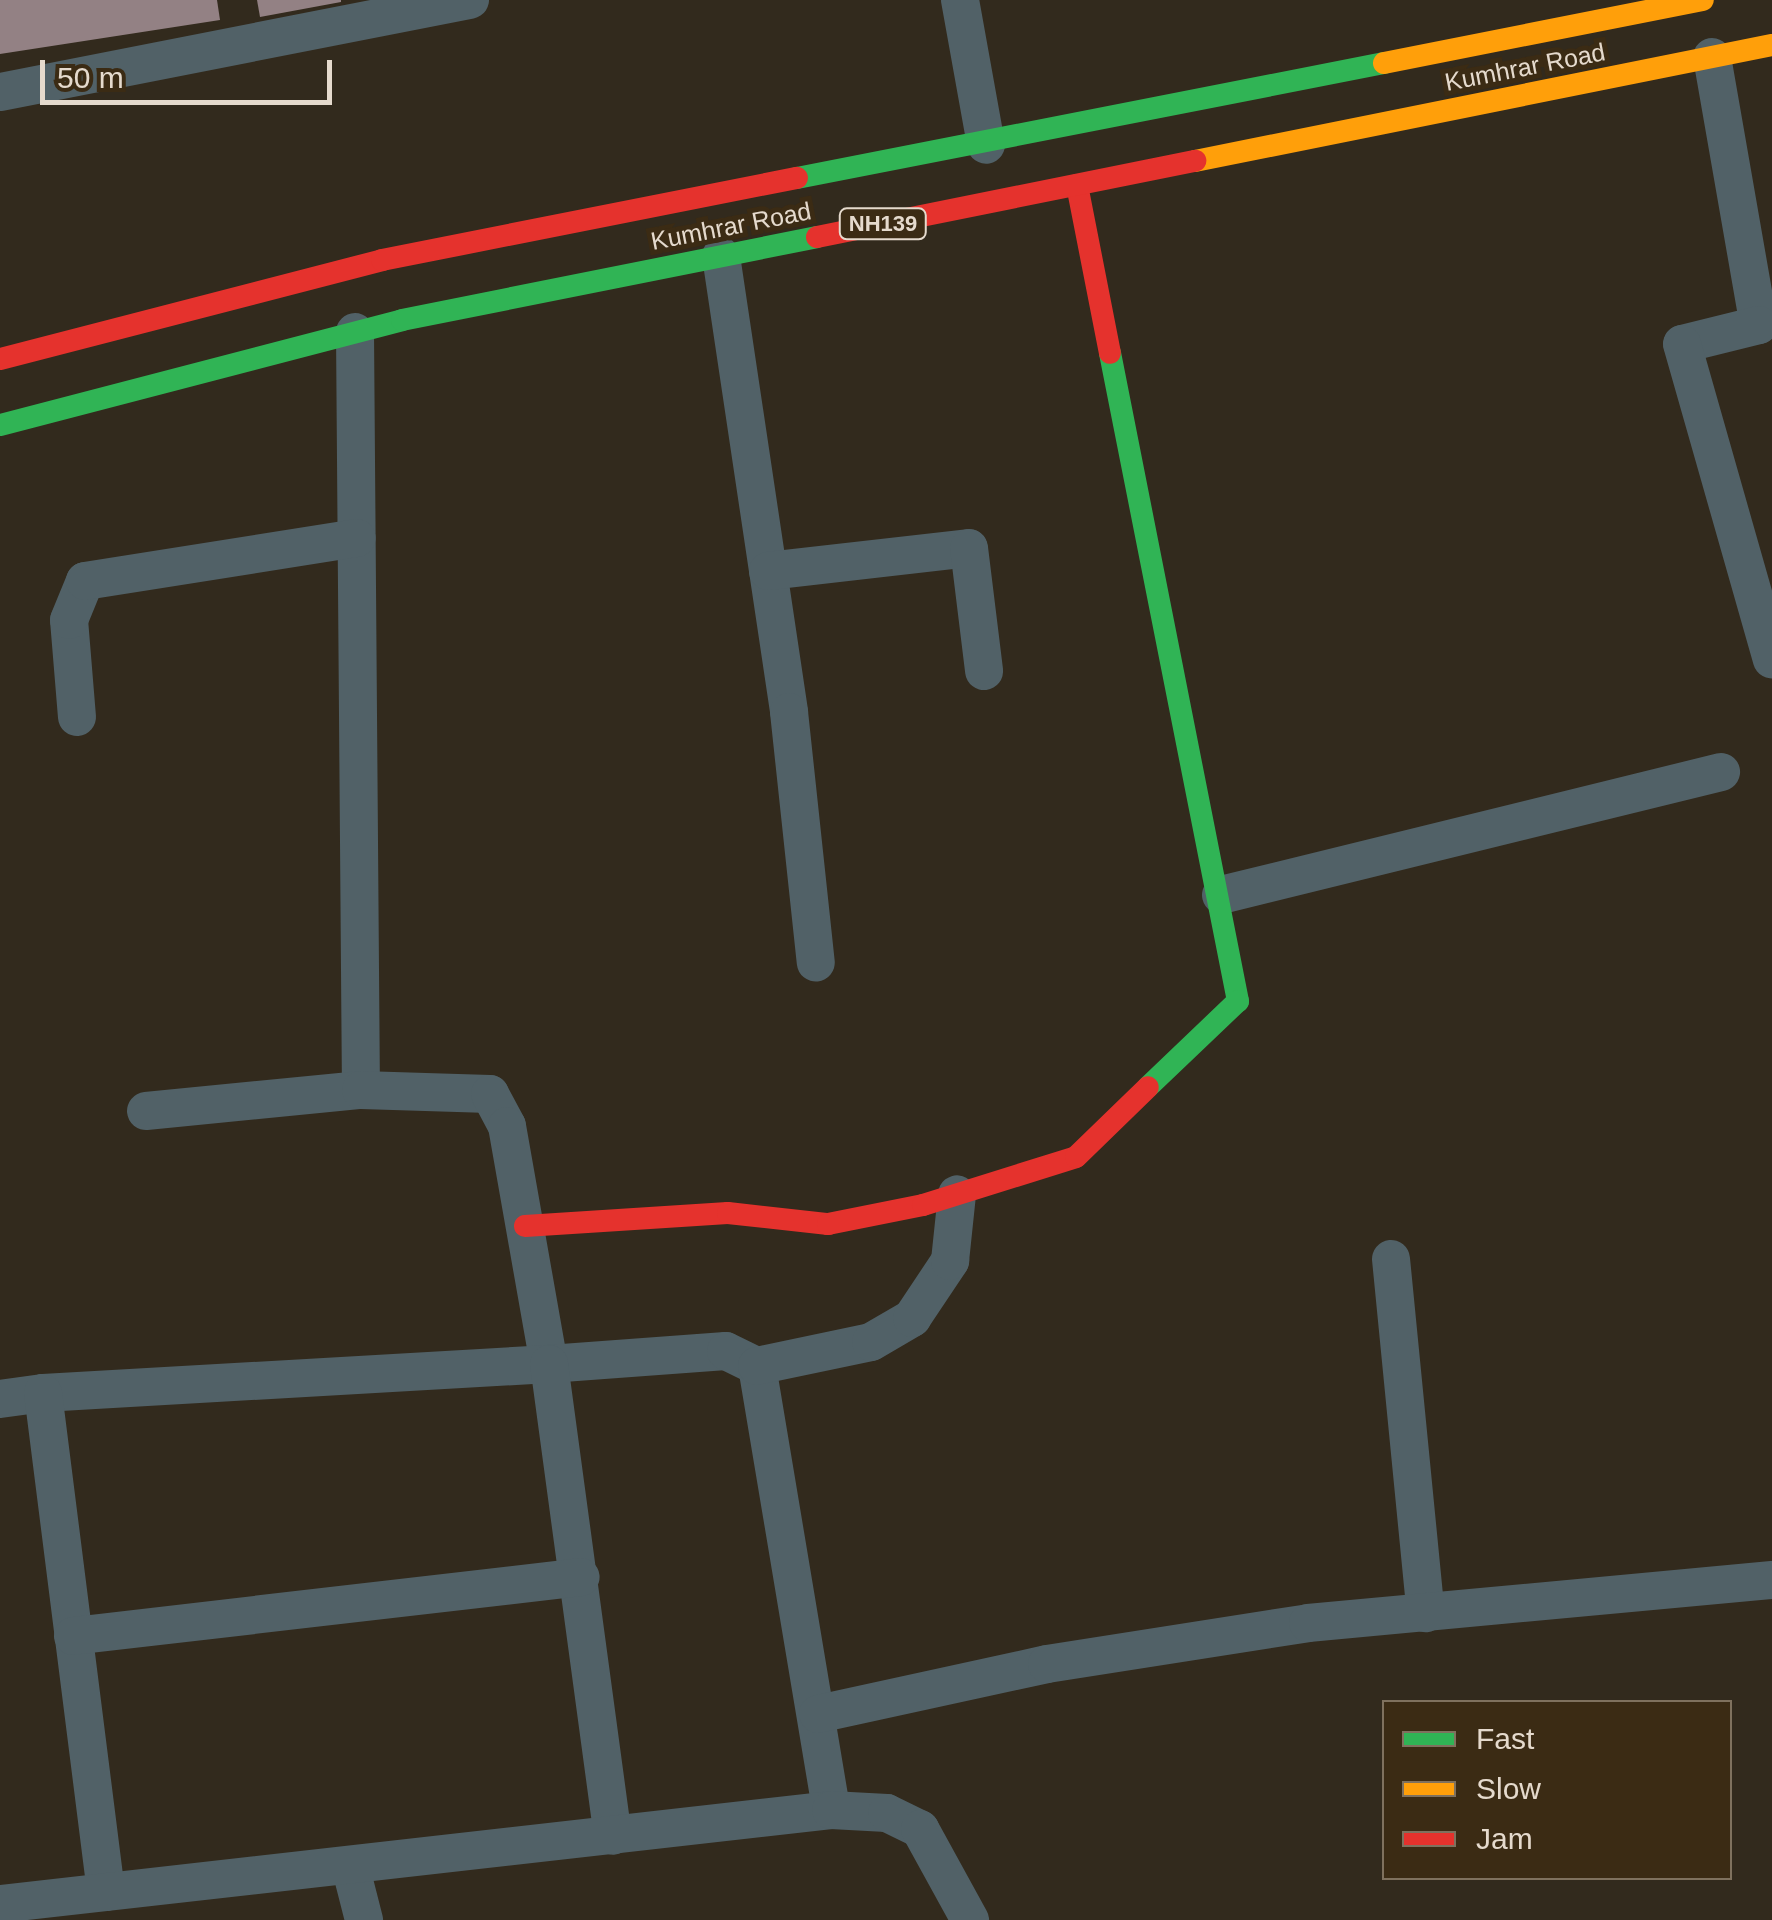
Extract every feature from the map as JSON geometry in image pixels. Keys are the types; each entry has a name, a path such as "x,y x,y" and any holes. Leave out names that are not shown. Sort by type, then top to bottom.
{"main road":[{"name":"Kumhrar Road","path":"0,425 355,332 721,256 1072,157 1704,0"},
{"name":"Kumhrar Road","path":"0,359 382,260 986,145 1072,157 1772,45"},
{"path":"526,1226 728,1213 828,1224 958,1194 1076,1156 1238,1001 1221,895 1072,157"}],"street":[{"path":"0,92 470,0"},
{"path":"960,0 986,145"},
{"path":"1712,57 1760,325 1682,344 1772,659"},
{"path":"721,256 768,571 816,962"},
{"path":"355,332 362,1090"},
{"path":"77,716 69,620 85,581 357,538"},
{"path":"768,571 969,548 984,671"},
{"path":"1221,895 1721,772"},
{"path":"146,1111 362,1090 490,1094 507,1126 526,1226 581,1577 614,1836"},
{"path":"0,1399 43,1393 726,1351 757,1366 871,1342 912,1318 950,1261 958,1194"},
{"path":"1391,1259 1426,1612"},
{"path":"757,1366 831,1810"},
{"path":"43,1393 106,1892"},
{"path":"74,1636 581,1577"},
{"path":"818,1714 1047,1664 1426,1612 1772,1580"},
{"path":"0,1904 56,1909 106,1892 831,1810 887,1813 920,1829 970,1920"},
{"path":"350,1865 364,1920"}],"building":[{"path":"0,0 217,0 220,20 0,54"},
{"path":"257,0 341,0 341,2 260,17"}],"traffic: fast":[{"path":"797,178 1384,63"},
{"path":"0,425 402,320 817,237"},
{"path":"1110,353 1238,1001 1148,1087"}],"traffic: slow":[{"path":"1384,63 1703,0"},
{"path":"1195,161 1772,45"}],"traffic: jam":[{"path":"817,237 1195,161"},
{"path":"0,359 382,260 797,178"},
{"path":"1077,185 1110,353"},
{"path":"525,1226 728,1213 828,1224 923,1205 1076,1157 1148,1087"}]}
